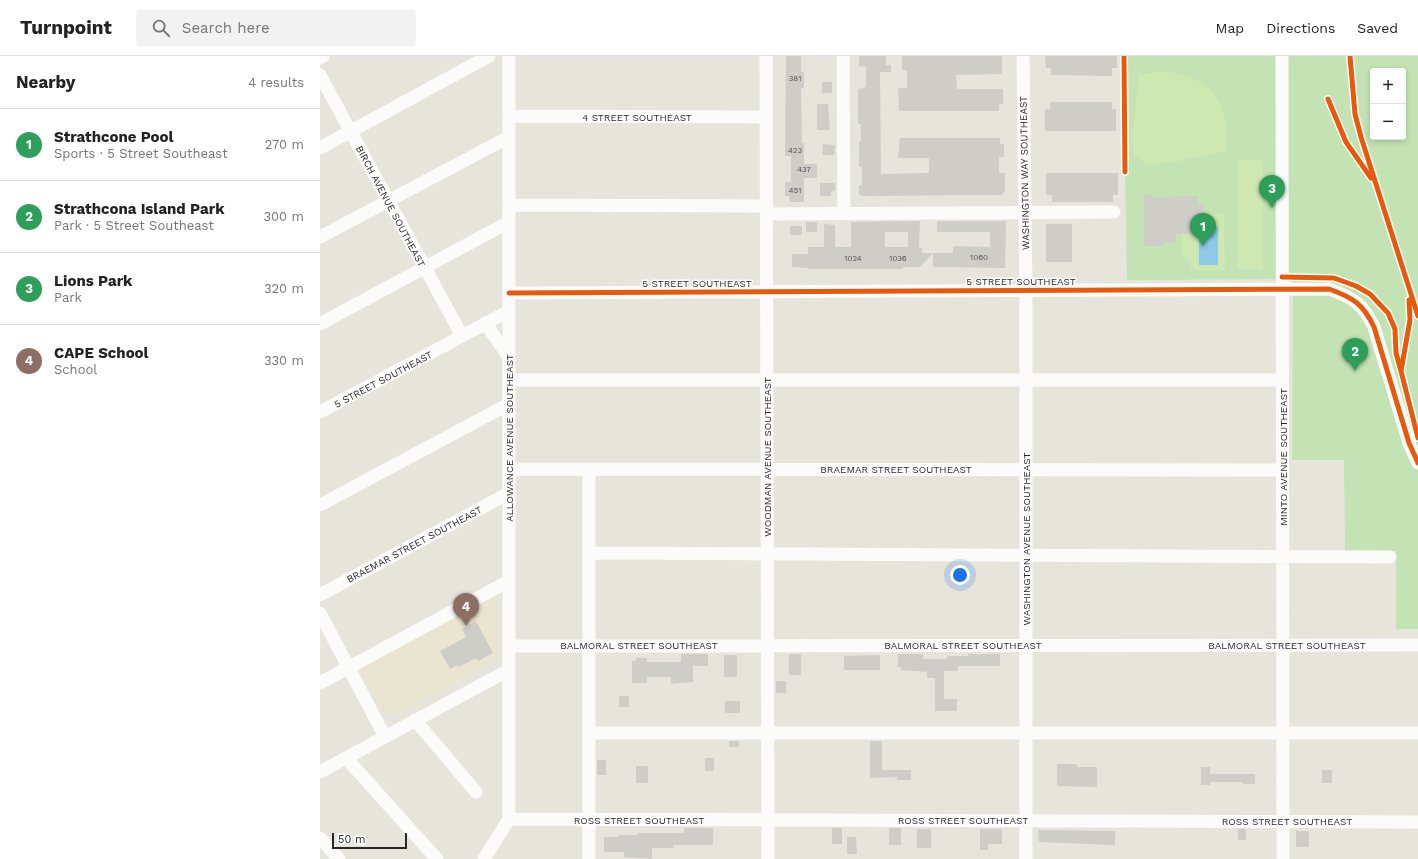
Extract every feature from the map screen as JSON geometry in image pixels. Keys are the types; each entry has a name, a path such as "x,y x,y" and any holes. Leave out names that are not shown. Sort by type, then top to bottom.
{"street":[{"path":"320,148 489,56"},
{"name":"ALLOWANCE AVENUE SOUTHEAST","path":"509,56 509,819"},
{"name":"WOODMAN AVENUE SOUTHEAST","path":"766,56 768,859"},
{"path":"842,56 844,213"},
{"name":"WASHINGTON WAY SOUTHEAST","path":"1023,56 1026,290"},
{"name":"MINTO AVENUE SOUTHEAST","path":"1282,56 1283,859"},
{"name":"BIRCH AVENUE SOUTHEAST","path":"320,75 462,336"},
{"name":"4 STREET SOUTHEAST","path":"509,116 766,117"},
{"path":"320,237 509,137"},
{"path":"509,205 844,213 1114,212"},
{"path":"320,324 509,222"},
{"name":"5 STREET SOUTHEAST","path":"509,293 1329,289 1356,301 1366,310 1374,327 1409,444 1418,463"},
{"name":"WASHINGTON AVENUE SOUTHEAST","path":"1026,290 1026,859"},
{"name":"5 STREET SOUTHEAST","path":"320,412 509,311"},
{"path":"485,323 509,357"},
{"path":"509,380 1282,380"},
{"path":"320,505 509,404"},
{"name":"BRAEMAR STREET SOUTHEAST","path":"509,469 1283,470"},
{"path":"589,469 589,859"},
{"name":"BRAEMAR STREET SOUTHEAST","path":"320,595 509,494"},
{"path":"589,554 1390,557"},
{"path":"320,683 509,580"},
{"path":"320,613 385,737"},
{"name":"BALMORAL STREET SOUTHEAST","path":"509,646 1418,645"},
{"path":"320,772 509,670"},
{"path":"415,720 476,792"},
{"path":"589,733 1418,733"},
{"path":"346,758 437,859"},
{"path":"484,859 509,819"},
{"name":"ROSS STREET SOUTHEAST","path":"509,819 1418,822"},
{"path":"320,838 339,859"}],"shaded area":[{"path":"497,592 497,660 387,718 360,667"}],"green space":[{"path":"1123,56 1418,56 1418,629 1396,629 1396,551 1345,551 1344,460 1292,460 1293,279 1127,280"},
{"path":"1164,71 1181,74 1195,80 1206,86 1215,95 1221,106 1225,119 1227,151 1169,163 1147,164 1134,154 1132,139 1139,75"},
{"path":"1237,160 1263,160 1263,269 1237,269"},
{"path":"1197,214 1224,214 1225,270 1191,270 1191,262 1182,258 1182,234"}],"water":[{"path":"1199,227 1218,227 1218,265 1199,265"}],"building":[{"path":"786,56 801,56 801,72 804,72 804,88 801,88 804,164 817,164 817,178 804,178 804,202 790,202 789,196 785,196 785,182 791,182 791,156 785,156"},
{"path":"859,56 886,56 886,65 891,65 891,72 880,72 881,174 929,173 929,158 898,158 900,138 1000,138 1000,144 1004,144 1004,157 999,157 999,173 1005,173 1005,192 1003,192 1003,195 859,195 859,185 862,185 862,167 859,167 859,141 861,141 861,124 858,124 858,89 866,87 866,67 859,66"},
{"path":"902,56 1002,56 1002,74 956,75 957,89 1003,89 1003,104 999,104 999,111 899,111 898,88 907,88 907,70 902,70"},
{"path":"1045,56 1117,56 1117,68 1112,68 1112,76 1051,75 1051,68 1046,68"},
{"path":"822,82 832,82 832,93 822,93"},
{"path":"1050,102 1112,102 1112,109 1116,109 1116,131 1045,131 1045,109 1050,109"},
{"path":"817,104 828,104 830,130 817,130"},
{"path":"823,144 835,145 834,155 822,155"},
{"path":"1046,173 1118,173 1118,195 1113,195 1113,202 1052,202 1052,195 1046,195"},
{"path":"820,183 835,183 835,191 831,192 831,196 820,196"},
{"path":"1144,194 1151,194 1151,197 1198,196 1198,205 1204,205 1204,214 1197,214 1197,234 1176,234 1176,243 1165,243 1165,246 1144,246"},
{"path":"920,221 919,248 922,248 922,253 933,253 920,267 903,267 903,269 808,269 792,267 792,254 808,254 808,247 824,247 824,224 835,225 835,247 851,247 851,222","holes":["885,232 908,232 908,247 885,247"]},
{"path":"937,221 1006,221 1005,268 933,267 933,253 953,253 953,246 990,247 990,232 937,232"},
{"path":"806,222 817,222 817,232 806,232"},
{"path":"1046,224 1072,224 1072,262 1046,262"},
{"path":"790,226 802,226 802,235 790,235"},
{"path":"476,621 493,653 478,661 476,658 459,667 458,665 450,669 440,651 466,637 462,629"},
{"path":"681,654 708,654 708,666 693,666 693,682 671,684 671,677 647,677 647,683 632,683 632,661 636,661 636,658 647,658 647,662 681,662"},
{"path":"789,654 801,654 801,675 789,675"},
{"path":"898,654 923,654 923,659 947,659 947,656 968,656 968,654 1000,654 1000,666 958,666 958,671 944,671 944,699 957,699 957,711 935,711 935,678 927,678 927,672 901,670 901,667 898,667"},
{"path":"724,655 737,655 737,677 724,677"},
{"path":"880,655 880,670 844,670 844,656"},
{"path":"776,681 786,681 786,693 776,693"},
{"path":"619,696 629,696 629,707 619,707"},
{"path":"725,701 740,701 740,713 725,713"},
{"path":"729,741 739,741 739,747 729,747"},
{"path":"870,741 882,741 882,770 911,770 911,780 897,780 897,777 870,778"},
{"path":"705,758 714,758 714,771 705,771"},
{"path":"597,760 606,760 606,775 597,775"},
{"path":"1057,764 1077,764 1077,767 1097,767 1097,787 1057,786"},
{"path":"636,766 648,766 648,783 636,783"},
{"path":"1201,767 1210,767 1210,774 1255,774 1255,784 1243,784 1243,782 1210,782 1210,785 1201,785"},
{"path":"1322,770 1332,770 1332,783 1322,783"},
{"path":"684,828 713,828 713,845 674,845 674,848 652,848 652,859 624,857 624,852 604,852 604,837 638,835 638,833 684,833"},
{"path":"832,828 842,828 842,844 832,844"},
{"path":"889,828 901,828 901,845 889,845"},
{"path":"917,829 931,829 931,848 917,848"},
{"path":"980,829 1002,829 1002,844 988,844 988,850 980,850"},
{"path":"1238,829 1246,829 1246,840 1238,840"},
{"path":"1038,830 1115,831 1115,845 1039,842"},
{"path":"1296,831 1309,831 1309,847 1296,847"},
{"path":"847,837 856,837 857,854 847,854"}],"cycle path":[{"path":"1124,56 1125,172"},
{"path":"1350,56 1355,114 1361,137 1418,316"},
{"path":"1328,99 1346,142 1371,178"},
{"path":"1282,277 1334,278 1356,286 1370,294 1388,313 1395,329 1396,353 1401,371"},
{"path":"509,293 1329,289 1357,303 1362,307 1370,319 1374,327 1409,443 1418,463"},
{"path":"1409,300 1410,320 1401,371 1418,438"}],"place":[{"name":"Lions Park","path":"1272,208"},
{"name":"Strathcone Pool","path":"1203,246"},
{"name":"Strathcona Island Park","path":"1355,371"},
{"name":"CAPE School","path":"466,626"}]}
